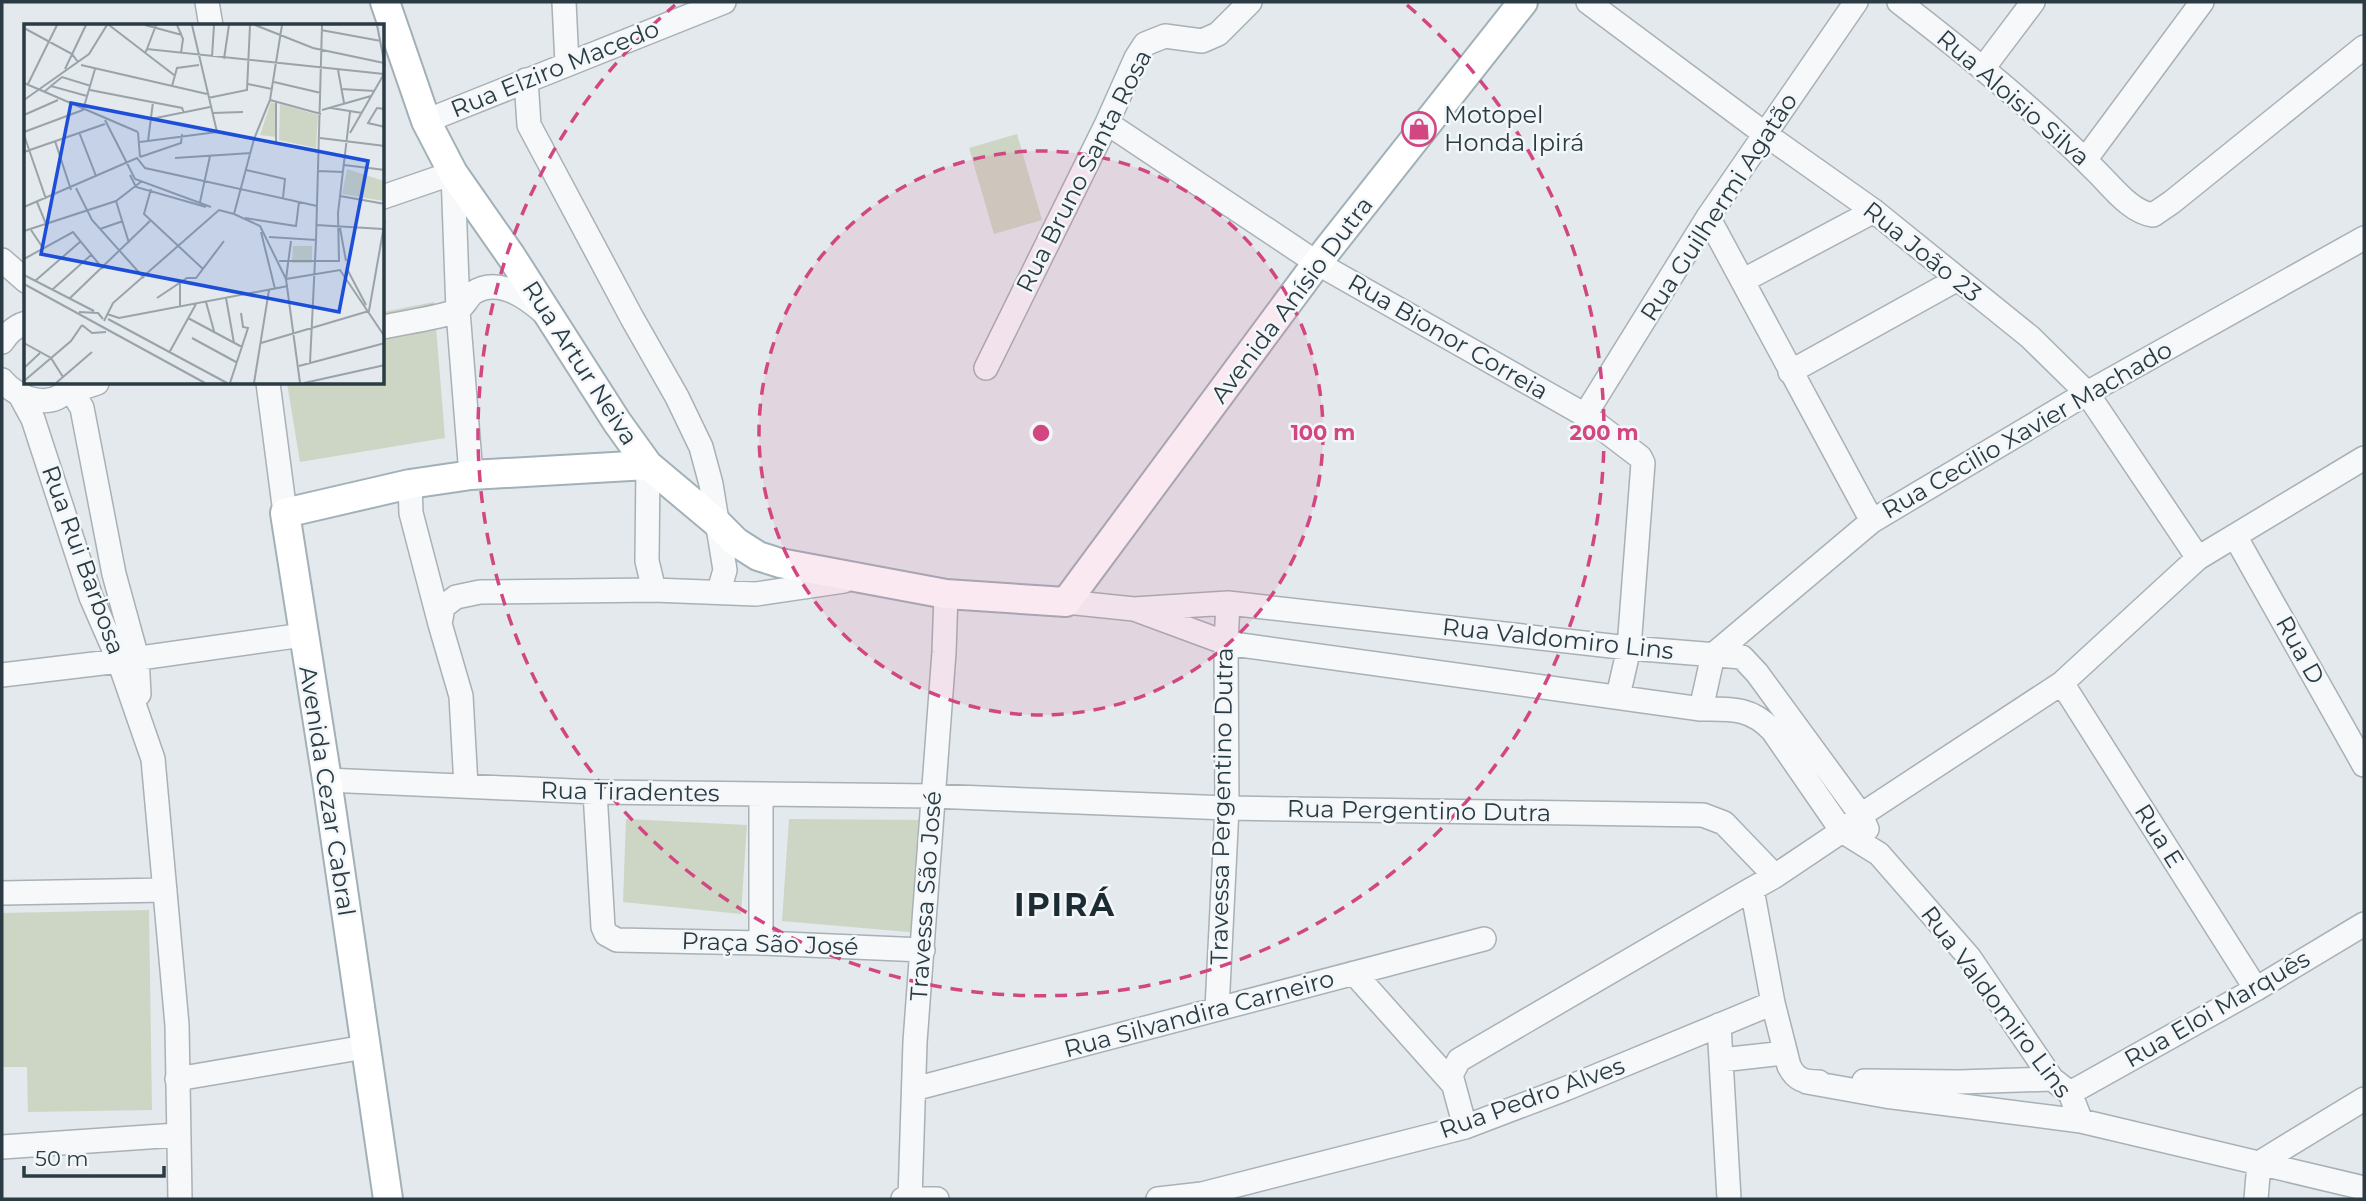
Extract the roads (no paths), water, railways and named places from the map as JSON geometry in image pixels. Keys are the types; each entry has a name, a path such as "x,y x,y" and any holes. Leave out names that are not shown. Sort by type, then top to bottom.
{"main road":[{"name":"Rua Artur Neiva","path":"385,2 426,121 453,173 511,256 648,465 736,542 758,556 780,563"},
{"name":"Avenida Anísio Dutra","path":"1066,602 1317,263 1523,2"},
{"path":"285,513 410,484 471,475 648,465"},
{"name":"Avenida Cezar Cabral","path":"285,513 388,1199"},
{"name":"Rua Valdomiro Lins","path":"780,563 946,594 1066,602"}],"street":[{"path":"207,2 211,24"},
{"path":"564,2 567,64"},
{"name":"Rua Elziro Macedo","path":"426,121 724,2"},
{"name":"Rua Bruno Santa Rosa","path":"986,368 1145,44 1165,36 1202,41 1218,34 1250,2"},
{"name":"Rua João 23","path":"1588,2 1765,134 1874,211 2030,337 2087,393 2198,558"},
{"name":"Rua Guilhermi Agatão","path":"1585,415 1708,217 1856,2"},
{"name":"Rua Aloisio Silva","path":"1899,2 1984,68 2124,198 2153,215 2364,47"},
{"path":"1984,68 2033,2"},
{"path":"2085,160 2202,2"},
{"path":"526,80 529,125 677,397 701,447 711,484 725,570 719,591"},
{"name":"Rua Bionor Correia","path":"1107,123 1317,263 1585,415 1640,457 1643,463 1629,648"},
{"path":"385,196 453,173 458,311 471,475"},
{"path":"1744,279 1874,211"},
{"path":"1708,217 1744,279 1790,372 1872,521"},
{"name":"Rua Cecilio Xavier Machado","path":"1713,655 1872,521 2087,393 2364,238"},
{"path":"2,260 24,279"},
{"path":"1790,372 1956,279"},
{"path":"385,327 458,311 474,293 491,287 526,297 548,316"},
{"path":"2,342 9,332 24,324"},
{"path":"2,380 21,397 51,401 71,386 91,385"},
{"name":"Avenida Cezar Cabral","path":"268,385 285,513"},
{"name":"Rua Rui Barbosa","path":"71,386 82,408 128,659 142,725 153,759 177,1025 180,1199"},
{"name":"Rua Rui Barbosa","path":"21,397 33,419 91,597 128,659"},
{"path":"1465,1127 1451,1075 1459,1060 1775,876 1843,831 1861,815 2062,683 2198,558 2364,457"},
{"path":"648,465 647,561 654,590"},
{"path":"410,484 411,513 461,696 466,786"},
{"name":"Rua D","path":"2235,536 2364,765"},
{"path":"440,624 443,607 456,597 480,592 654,590 756,594 864,579"},
{"name":"Travessa São José","path":"910,1199 914,1089 946,594"},
{"name":"Rua Valdomiro Lins","path":"1066,602 1134,609 1228,603 1629,648 1742,657 1757,673 1861,815 1879,854"},
{"name":"Travessa Pergentino Dutra","path":"1217,1009 1227,807 1228,603"},
{"name":"Rua Valdomiro Lins","path":"1134,609 1226,643 1701,709 1731,709 1760,717 1773,731 1843,831 1879,854 1969,957 2061,1086 2081,1121"},
{"path":"2,675 303,635"},
{"path":"1618,696 1629,648"},
{"path":"1701,709 1713,655"},
{"name":"Rua E","path":"2062,683 2256,989"},
{"name":"Rua Tiradentes","path":"327,780 595,792 933,796"},
{"name":"Praça São José","path":"595,792 603,927 606,934 617,940 923,950"},
{"path":"761,795 761,943"},
{"name":"Rua Pergentino Dutra","path":"933,796 1227,807 1703,815 1724,823 1775,876"},
{"path":"1752,889 1785,1053 1793,1075 1799,1080 1885,1096 2081,1121 2364,1188"},
{"path":"2,893 165,890"},
{"name":"Rua Eloi Marquês","path":"2061,1086 2256,989 2364,924"},
{"name":"Rua Silvandira Carneiro","path":"914,1089 1484,939"},
{"path":"1354,973 1453,1084"},
{"name":"Rua Pedro Alves","path":"1158,1199 1203,1196 1465,1127 1773,1003"},
{"path":"1719,1025 1728,1199"},
{"path":"177,1079 365,1047"},
{"path":"1721,1060 1785,1053"},
{"path":"1807,1082 2061,1086"},
{"path":"2259,1163 2364,1099"},
{"path":"2,1147 177,1135"},
{"path":"2256,1199 2259,1163"},
{"path":"388,1199 402,1199"},
{"path":"904,1199 937,1199"}],"place":[{"name":"Motopel Honda Ipirá","path":"1419,129"}],"district":[{"name":"IPIRÁ","path":"1065,905"}]}
